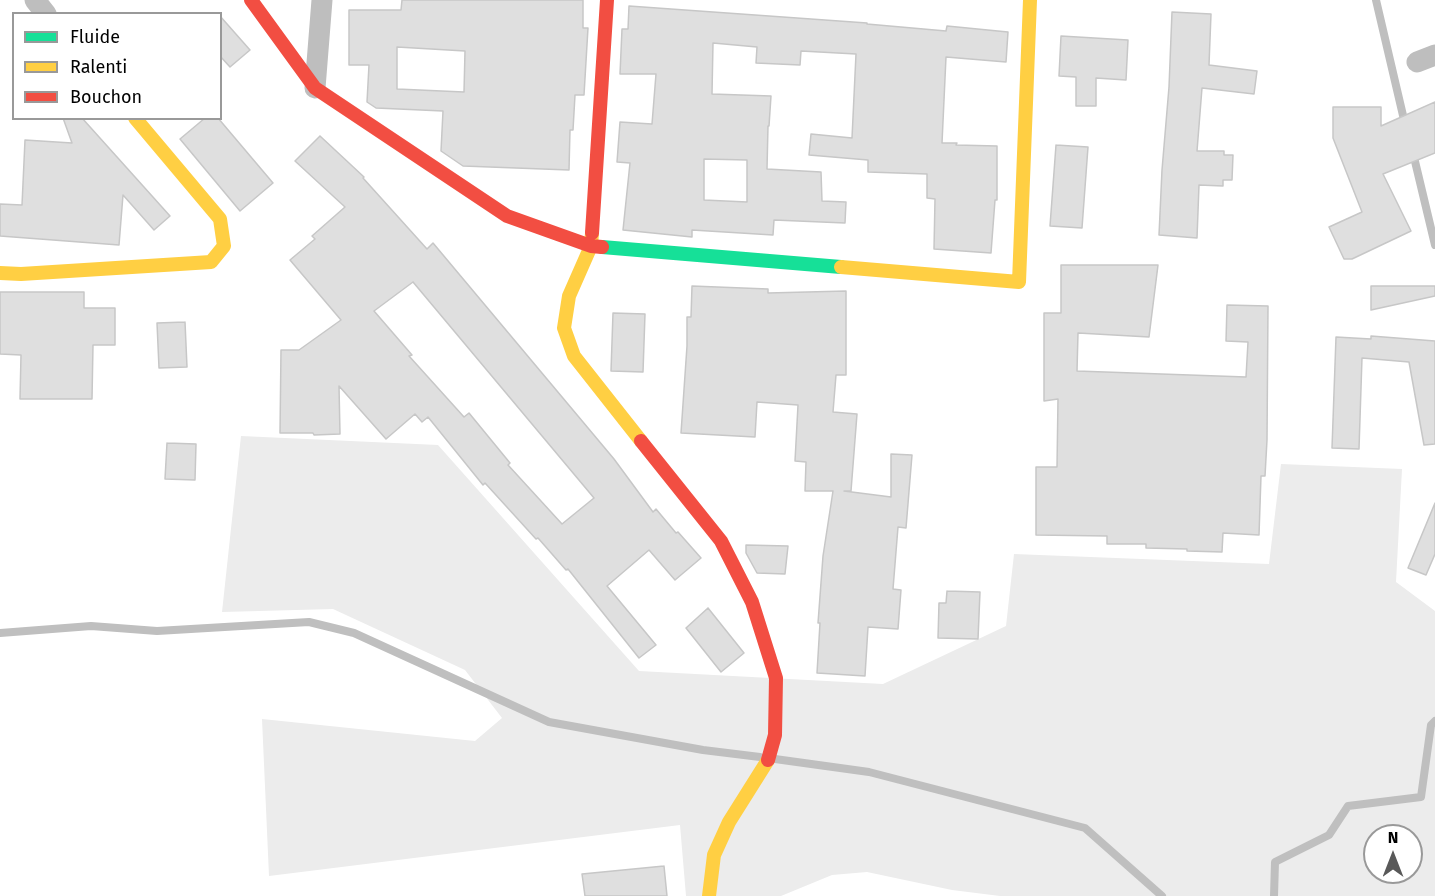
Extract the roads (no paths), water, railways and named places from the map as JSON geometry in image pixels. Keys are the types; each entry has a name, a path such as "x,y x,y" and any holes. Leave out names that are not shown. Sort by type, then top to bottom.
{"street":[{"path":"35,0 44,12"},
{"path":"251,0 315,88 507,216 591,246 1019,282 1030,0"},
{"path":"315,88 322,0"},
{"path":"607,0 591,246 569,296 564,328 574,356 721,541 752,602 776,678 775,735 769,758 729,822 714,855 709,896"},
{"path":"0,273 21,274 211,262 224,246 220,219 137,120"}],"waterway":[{"path":"1376,0 1405,124"},
{"path":"1413,153 1435,245"},
{"path":"0,633 91,626 157,631 309,622 354,633 549,722 703,750 760,757"},
{"path":"1274,896 1275,862 1329,835 1348,806 1421,797 1431,725 1435,721"},
{"path":"775,759 869,772 1085,828 1162,896"}]}
